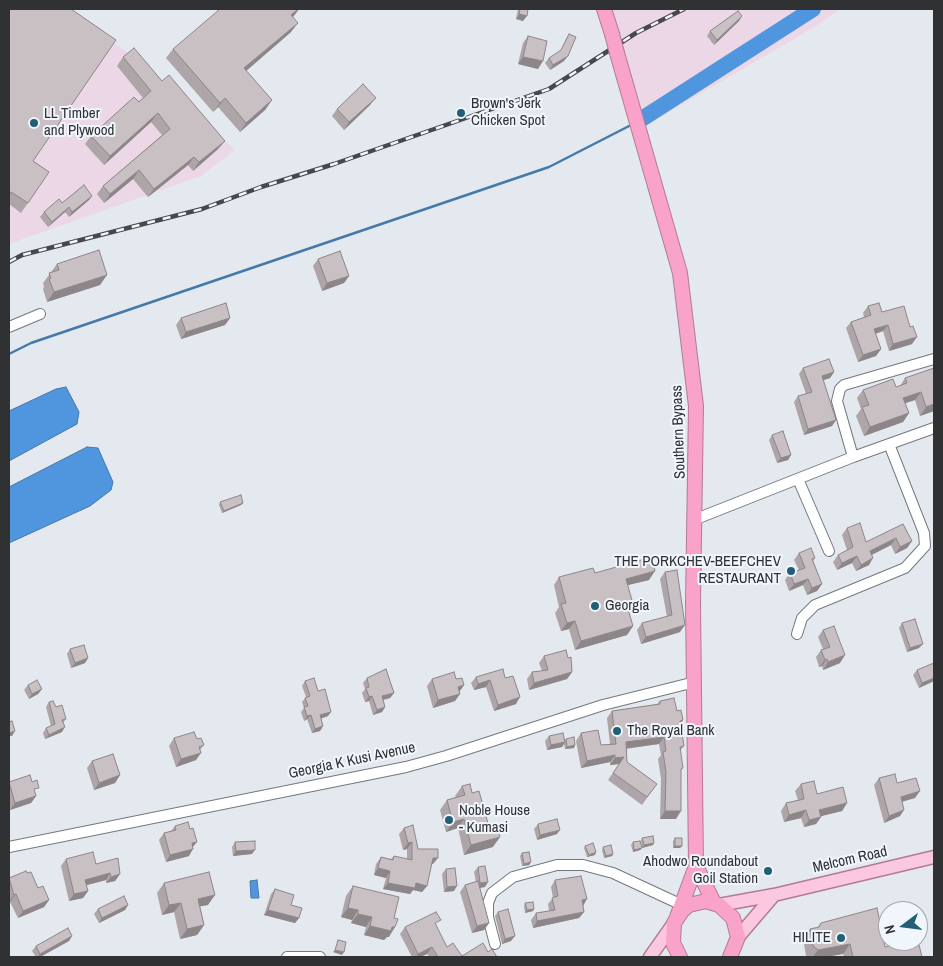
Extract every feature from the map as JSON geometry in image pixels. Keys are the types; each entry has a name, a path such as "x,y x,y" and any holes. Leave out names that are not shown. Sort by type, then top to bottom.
{"highway":[{"name":"Southern Bypass","path":"604,9 683,288 696,406 696,519 693,603 696,866 677,915"},
{"name":"Southern Bypass","path":"696,866 717,904 734,918 738,937"},
{"path":"680,957 672,943 677,915 689,905 697,902 717,904"},
{"path":"733,955 738,937"}],"main road":[{"name":"Melcom Road","path":"717,904 774,895 934,857"},
{"path":"738,937 774,895"},
{"path":"650,957 677,915"}],"street":[{"path":"9,327 40,314"},
{"path":"853,457 837,401 840,389 844,385 934,359"},
{"path":"696,519 798,478 934,428"},
{"path":"797,634 802,618 815,605 904,568 925,546 924,533 889,444"},
{"path":"798,478 829,551"},
{"name":"Georgia K Kusi Avenue","path":"9,846 406,766 446,756 634,696 695,682"},
{"path":"495,944 488,917 488,903 492,893 513,877 557,865 583,865 613,873 677,915"},
{"path":"286,957 320,957"}],"shaded area":[{"path":"9,9 67,9 142,63 150,73 235,150 201,176 9,244"},
{"path":"611,9 840,9 813,28 643,127"}],"water":[{"path":"66,387 79,412 77,424 9,461 9,411 56,389"},
{"path":"87,447 98,448 113,482 111,490 90,506 9,543 9,487"},
{"path":"257,880 259,898 251,898 250,881"}],"building":[{"name":"LL Timber and Plywood","path":"9,9 71,9 116,40 33,161 49,172 28,203 11,192 9,196"},
{"path":"220,9 298,9 291,15 298,23 244,68 272,100 246,123 225,98 220,103 173,49"},
{"path":"520,9 528,9 527,16 519,14"},
{"path":"738,11 742,16 717,40 710,31"},
{"path":"569,34 576,37 568,56 553,65 549,58 561,50"},
{"path":"528,36 547,41 543,61 523,57"},
{"path":"134,48 162,81 169,75 225,141 199,162 194,157 154,189 139,170 110,194 103,186 170,129 158,113 110,156 91,136 134,97 139,102 151,91 123,57"},
{"path":"363,84 376,98 349,122 337,109"},
{"path":"84,185 92,196 72,212 69,207 52,222 44,212 59,199 62,203"},
{"path":"99,250 107,275 54,292 49,279 51,278 49,273 59,270 57,264"},
{"path":"340,251 349,276 327,283 318,259"},
{"path":"226,303 230,318 186,332 181,318"},
{"path":"879,303 882,312 904,306 910,327 913,326 917,337 893,344 888,325 874,329 881,349 863,355 851,322 871,315 868,306"},
{"path":"829,359 834,372 822,376 836,420 808,429 798,396 812,392 803,368"},
{"path":"934,368 934,404 926,407 921,392 903,398 909,413 870,427 862,407 869,405 863,390 893,379 896,387 907,383 905,378"},
{"path":"783,431 791,455 781,458 772,435"},
{"path":"241,495 243,503 224,511 220,502"},
{"path":"860,523 866,542 903,524 912,541 900,547 896,538 870,551 873,558 861,565 857,556 842,563 838,555 853,547 847,528"},
{"path":"811,548 815,558 812,559 822,584 812,588 808,579 794,584 790,573 805,568 799,553"},
{"path":"652,557 655,571 626,579 633,604 627,606 633,626 581,641 575,621 567,623 561,604 566,603 559,577 593,568 595,573"},
{"path":"677,570 685,625 646,637 642,623 672,615 665,572"},
{"path":"915,619 923,644 910,648 902,623"},
{"path":"834,626 845,655 828,662 827,659 825,660 821,650 830,647 823,630"},
{"path":"84,645 88,658 75,663 70,649"},
{"path":"566,650 568,658 571,657 572,672 534,683 532,672 548,670 544,656"},
{"path":"934,663 934,678 922,683 917,670"},
{"path":"386,669 394,693 382,696 385,707 377,710 372,696 369,697 366,688 369,687 367,678"},
{"path":"503,669 505,678 513,676 520,697 498,705 490,680 478,684 476,677"},
{"path":"454,672 456,679 462,678 464,685 458,687 460,694 438,700 432,679"},
{"path":"314,678 318,691 325,689 331,712 320,715 323,726 315,729 311,715 307,716 304,707 308,706 305,698 310,696 305,681"},
{"path":"37,680 42,689 32,694 28,685"},
{"path":"674,698 677,711 681,710 683,720 680,721 684,746 680,747 683,768 681,769 681,811 665,811 666,772 663,752 666,751 664,737 626,742 627,762 657,784 647,797 613,773 624,757 615,758 615,755 587,761 581,733 598,730 601,745 616,744 612,711 660,704 660,701"},
{"path":"53,701 56,707 62,705 66,719 62,720 65,727 49,735 46,728 55,724 49,702"},
{"path":"12,721 15,731 9,733 9,722"},
{"path":"194,732 197,739 201,738 204,745 199,747 201,753 181,759 174,738"},
{"path":"563,733 565,742 551,745 549,736"},
{"path":"574,737 575,745 567,747 566,739"},
{"path":"113,754 120,775 99,783 92,761"},
{"path":"895,774 897,783 916,778 920,791 901,797 904,810 889,816 879,778"},
{"path":"30,775 32,782 37,780 39,788 34,789 36,796 15,803 9,782"},
{"path":"814,781 817,794 843,787 847,803 819,810 821,817 809,820 806,810 789,815 786,803 804,799 801,784"},
{"path":"470,784 472,793 479,791 489,827 496,824 500,837 471,845 464,819 453,822 447,800 465,795 462,786"},
{"path":"557,819 560,830 540,835 538,824"},
{"path":"188,822 190,829 193,828 197,842 192,843 193,849 170,855 164,833 176,830 175,826"},
{"path":"413,825 418,849 438,849 438,858 433,858 427,886 416,883 415,888 388,883 390,871 378,868 381,857 393,860 394,856 412,860 412,842 408,843 404,828"},
{"path":"653,836 654,843 644,845 642,838"},
{"path":"675,838 682,838 682,846 675,846"},
{"path":"255,841 255,850 236,851 235,842"},
{"path":"640,841 642,848 634,850 633,842"},
{"path":"593,843 596,852 589,855 585,846"},
{"path":"611,845 613,854 606,856 603,847"},
{"path":"93,852 96,864 118,858 120,874 111,877 110,873 85,880 88,891 74,894 66,859"},
{"path":"529,852 531,862 524,864 522,853"},
{"path":"485,866 488,882 480,883 478,867"},
{"path":"455,868 457,886 447,887 446,869"},
{"path":"26,871 27,873 31,872 38,888 43,886 49,900 23,911 16,894 14,895 9,878"},
{"path":"209,872 215,895 198,899 204,925 187,929 181,903 169,905 164,883"},
{"path":"581,876 587,899 582,900 584,912 537,921 536,913 555,910 552,898 558,896 555,880"},
{"path":"478,881 489,923 477,926 465,885"},
{"path":"353,886 399,897 394,918 398,919 391,931 370,926 372,917 358,914 358,910 348,908"},
{"path":"275,889 294,895 291,905 302,908 299,918 268,910"},
{"path":"124,896 128,905 102,918 98,909"},
{"path":"533,902 534,909 527,910 525,903"},
{"path":"877,908 878,951 920,951 922,957 853,957 850,944 818,950 813,946 810,929 819,927 821,923"},
{"path":"508,909 515,936 505,939 498,912"},
{"path":"436,912 441,920 435,923 447,947 453,943 462,956 483,943 488,952 492,949 497,957 438,957 432,947 418,954 405,927"},
{"path":"68,928 72,936 40,954 36,946"},
{"path":"338,940 346,942 344,952 335,950"}],"waterway":[{"path":"637,122 813,9"},
{"path":"9,354 31,343 549,167 633,124"}],"railway":[{"path":"9,262 22,255 202,209 261,187 334,164 549,89 636,33 684,9"}],"place":[{"name":"Brown's Jerk Chicken Spot","path":"461,113"},
{"name":"LL Timber and Plywood","path":"34,123"},
{"name":"THE PORKCHEV-BEEFCHEV RESTAURANT","path":"791,571"},
{"name":"Georgia","path":"595,606"},
{"name":"The Royal Bank","path":"617,731"},
{"name":"Noble House - Kumasi","path":"449,820"},
{"name":"Ahodwo Roundabout Goil Station","path":"768,871"},
{"name":"HILITE","path":"841,938"}]}
